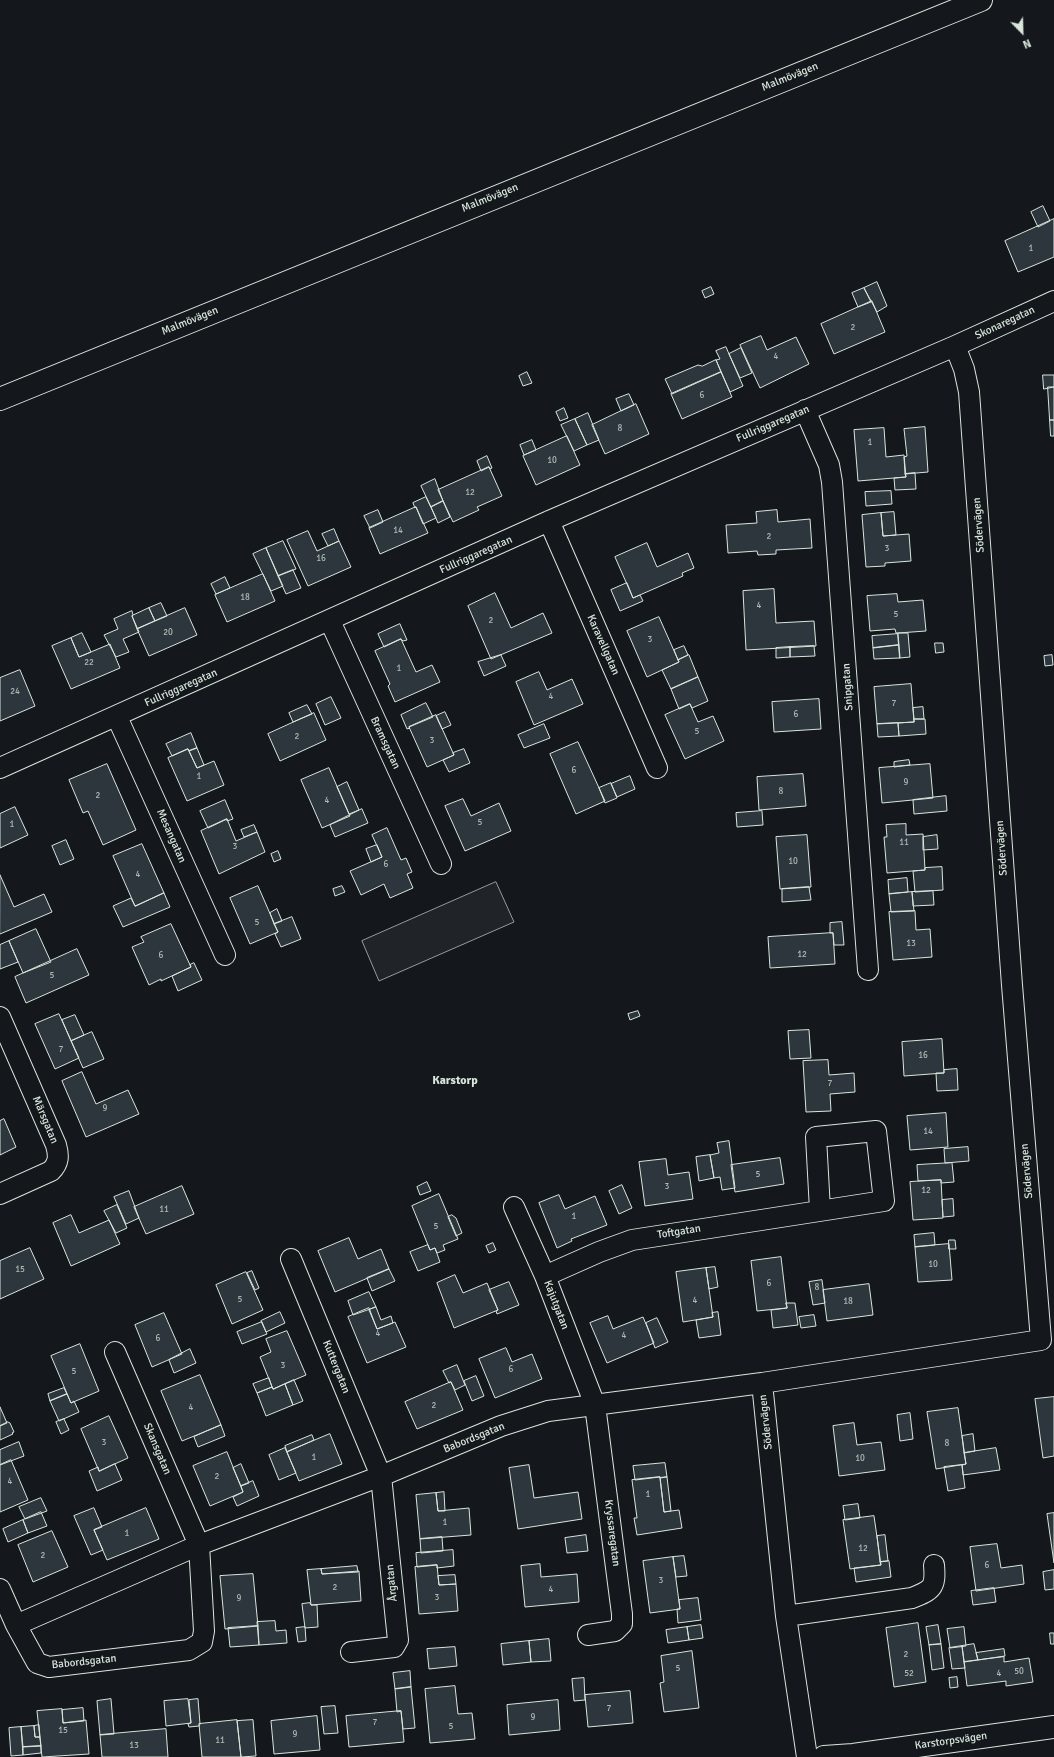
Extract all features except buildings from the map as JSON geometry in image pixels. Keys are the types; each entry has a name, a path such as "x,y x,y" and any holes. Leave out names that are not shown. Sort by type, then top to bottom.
{"main road":[{"name":"Malmövägen","path":"0,399 980,0"},
{"name":"Karstorpsvägen","path":"824,1757 853,1755 1054,1727"}],"street":[{"name":"Skonaregatan","path":"955,346 1054,301"},
{"name":"Fullriggaregatan","path":"0,768 117,717 549,521 955,346"},
{"name":"Södervägen","path":"808,1757 786,1616 762,1382 1048,1339 1011,977 969,392 964,369 955,346"},
{"name":"Snipgatan","path":"805,410 829,465 832,482 868,970"},
{"name":"Karavellgatan","path":"549,521 657,768"},
{"name":"Bramsgatan","path":"330,621 440,864"},
{"name":"Mesangatan","path":"117,717 225,955"},
{"name":"Märsgatan","path":"0,1017 56,1145 58,1154 57,1165 51,1171 0,1194"},
{"name":"Toftgatan","path":"545,1276 599,1252 632,1240 884,1200 876,1131 816,1136 820,1210"},
{"name":"Kajutgatan","path":"514,1207 545,1276 595,1405"},
{"name":"Kuttergatan","path":"291,1258 381,1476"},
{"name":"Skansgatan","path":"116,1352 199,1545"},
{"name":"Babordsgatan","path":"199,1545 204,1631 202,1642 189,1650 49,1667 37,1663 16,1625 199,1545 381,1476 501,1426 548,1411 762,1382"},
{"name":"Kryssaregatan","path":"588,1636 615,1631 622,1624 622,1614 595,1405"},
{"name":"Årgatan","path":"352,1652 394,1647 398,1640 381,1476"},
{"path":"786,1616 912,1598 928,1592 936,1579 934,1565"},
{"path":"0,1589 16,1625"}],"shaded area":[{"path":"496,882 514,922 379,981 362,941"}],"district":[{"name":"Karstorp","path":"455,1081"}]}
